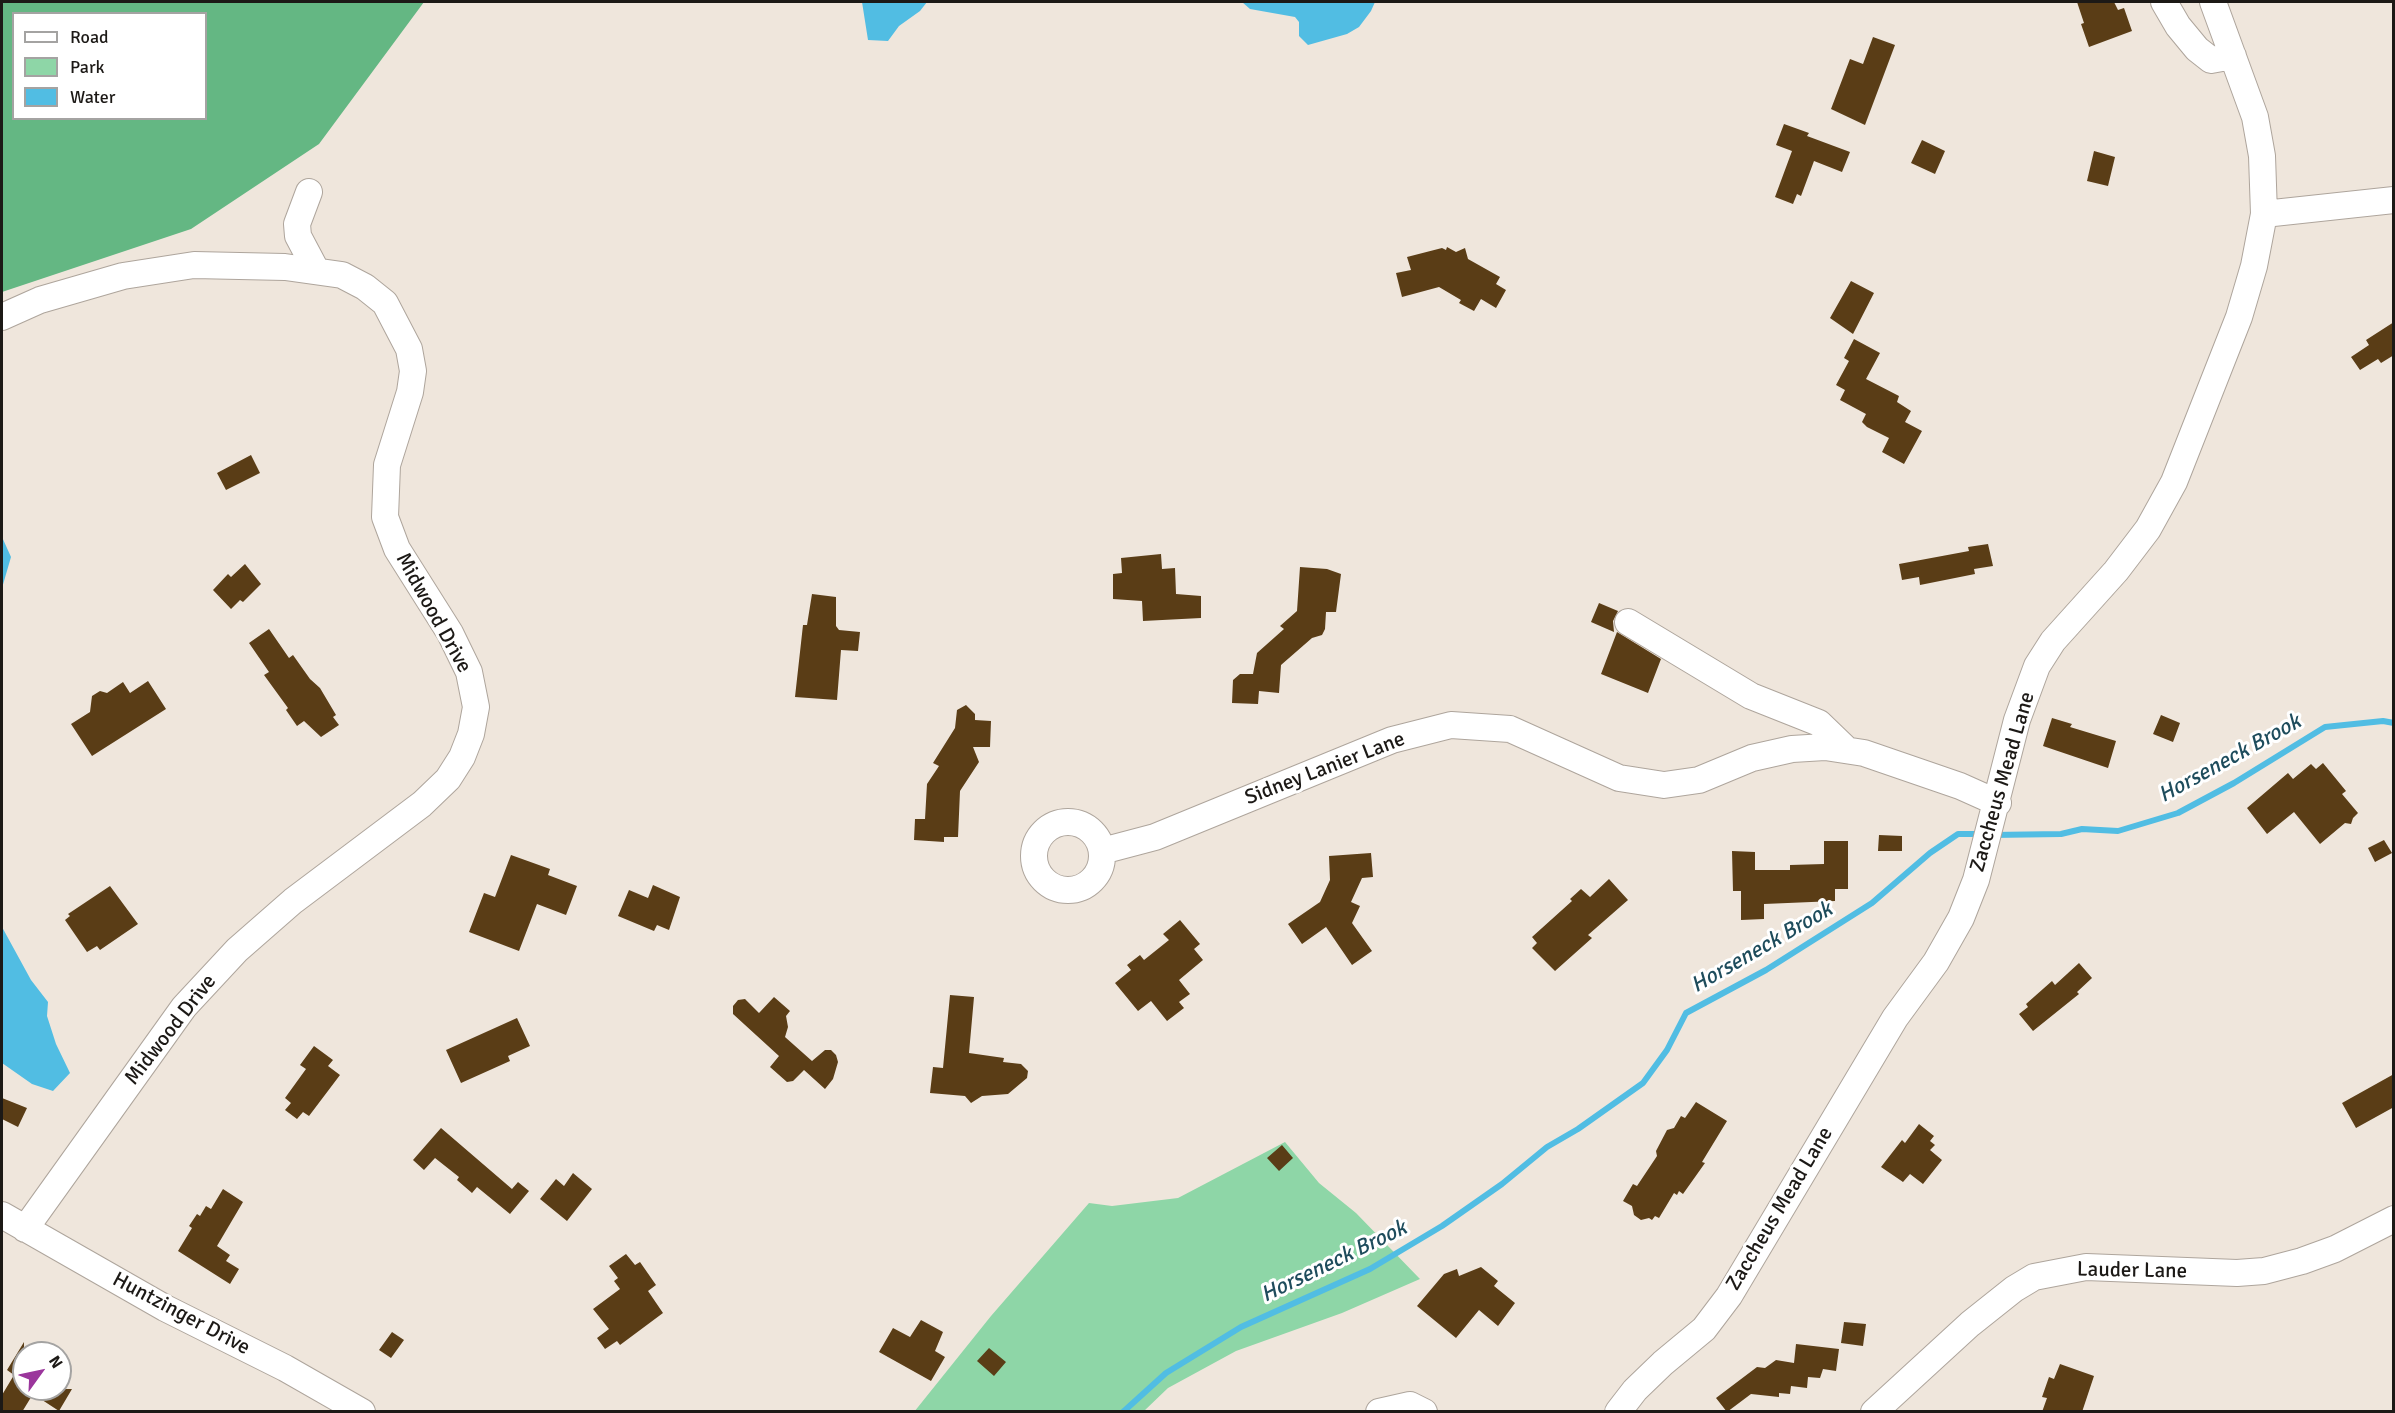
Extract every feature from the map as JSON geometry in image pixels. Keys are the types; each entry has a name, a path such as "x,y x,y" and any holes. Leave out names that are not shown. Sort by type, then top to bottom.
{"street":[{"path":"2164,2 2178,26 2197,49 2211,60 2233,56"},
{"name":"Zaccheus Mead Lane","path":"1618,1412 1649,1376 1704,1329 1729,1296 1895,1018 1936,962 1961,918 1976,880 1996,810 2017,720 2037,666 2053,641 2116,571 2148,529 2174,482 2239,317 2254,266 2264,214 2262,156 2254,117 2213,2"},
{"path":"309,192 297,224 298,237 316,270"},
{"path":"2264,214 2394,200"},
{"name":"Midwood Drive","path":"2,317 40,300 123,276 194,265 228,264 316,270 342,275 364,287 385,303 409,349 413,371 410,392 387,465 385,517 397,549 450,633 469,672 476,707 471,734 462,757 447,779 422,804 293,901 237,950 184,1007 25,1228"},
{"path":"1628,622 1751,696 1819,723 1847,750"},
{"name":"Sidney Lanier Lane","path":"1102,851 1155,837 1392,740 1451,725 1510,729 1619,778 1664,785 1699,780 1752,758 1792,749 1825,747 1847,750 1864,753 1960,786 1996,810"},
{"name":"Huntzinger Drive","path":"2,1215 165,1308 285,1368 362,1412"},
{"name":"Lauder Lane","path":"1875,1412 1970,1324 2014,1289 2034,1277 2086,1267 2237,1273 2264,1271 2302,1261 2335,1248 2394,1219"},
{"path":"1379,1412 1410,1405 1424,1412"}],"green space":[{"path":"2,2 424,2 319,144 191,229 2,292"},
{"path":"1285,1142 1319,1183 1356,1213 1420,1279 1342,1313 1236,1351 1168,1388 1144,1411 914,1412 991,1316 1089,1203 1112,1206 1178,1198"}],"water":[{"path":"862,2 927,2 920,11 899,26 888,41 868,40"},
{"path":"1242,2 1375,2 1359,27 1347,34 1308,45 1299,36 1299,22 1295,17 1250,9"},
{"path":"2,537 11,557 2,588"},
{"path":"2,927 31,980 48,1002 47,1016 56,1044 70,1073 53,1091 32,1084 2,1063"}],"building":[{"path":"2077,2 2114,2 2118,10 2124,8 2132,31 2089,47 2081,24 2084,23"},
{"path":"1873,37 1895,45 1865,125 1831,109 1850,59 1863,64"},
{"path":"1784,124 1809,133 1807,136 1850,152 1842,172 1814,161 1801,196 1797,194 1793,204 1775,197 1792,151 1776,145"},
{"path":"1922,140 1945,151 1935,174 1911,163"},
{"path":"2094,151 2115,157 2108,186 2087,181"},
{"path":"1447,247 1456,252 1465,248 1468,259 1500,277 1496,284 1506,290 1496,308 1481,299 1474,311 1459,303 1461,300 1439,287 1402,297 1396,273 1411,270 1407,257 1442,248 1446,250"},
{"path":"1851,281 1874,293 1853,334 1830,318"},
{"path":"2394,322 2394,355 2381,363 2378,359 2360,370 2351,357 2369,345 2366,340"},
{"path":"1854,339 1880,353 1866,379 1899,396 1897,402 1911,411 1905,422 1922,431 1904,464 1882,452 1889,438 1862,422 1866,414 1840,400 1845,390 1836,385 1849,361 1844,358"},
{"path":"251,455 260,473 226,490 217,473"},
{"path":"1988,544 1993,566 1974,569 1975,574 1920,585 1919,577 1902,580 1899,564 1969,551 1968,547"},
{"path":"1161,554 1162,569 1175,568 1176,594 1201,596 1201,618 1143,621 1142,601 1113,599 1113,574 1122,573 1121,558"},
{"path":"245,564 261,584 243,602 240,600 231,609 213,590 228,574 231,577"},
{"path":"1300,567 1327,569 1341,574 1336,612 1326,612 1325,629 1322,635 1312,638 1281,665 1279,693 1259,691 1258,704 1232,703 1233,680 1240,674 1253,674 1257,653 1284,629 1280,626 1297,611"},
{"path":"812,594 836,597 836,626 839,630 860,632 858,651 841,650 837,700 795,697 803,625 807,625"},
{"path":"1599,603 1618,611 1613,621 1614,632 1591,622"},
{"path":"269,629 289,658 293,655 310,679 320,688 336,715 333,717 339,725 321,737 304,721 297,726 286,710 288,708 264,675 269,672 249,643"},
{"path":"1617,632 1661,659 1648,693 1601,674"},
{"path":"148,681 166,709 92,756 71,724 90,712 92,696 100,691 107,693 123,682 130,693"},
{"path":"966,705 975,714 975,720 991,721 990,747 973,747 979,762 960,791 958,837 944,837 944,842 914,840 915,819 925,819 927,784 939,766 933,763 955,728 957,710"},
{"path":"2161,715 2180,723 2173,742 2153,734"},
{"path":"2052,718 2072,724 2070,727 2116,741 2108,768 2043,746"},
{"path":"2323,763 2346,791 2342,794 2358,813 2351,824 2345,823 2320,844 2294,812 2267,834 2247,808 2288,773 2293,779 2311,764 2316,769"},
{"path":"1879,835 1902,836 1902,851 1878,851"},
{"path":"2384,840 2392,853 2375,862 2368,848"},
{"path":"1824,841 1848,841 1848,889 1835,889 1835,901 1764,904 1764,919 1741,920 1741,891 1733,891 1732,851 1755,852 1755,870 1790,870 1790,865 1824,864"},
{"path":"1371,853 1373,877 1362,878 1351,902 1360,906 1352,923 1372,951 1352,965 1326,927 1302,944 1288,924 1320,902 1330,880 1329,856"},
{"path":"511,855 550,869 548,875 577,886 566,915 537,904 519,951 469,932 484,893 495,897"},
{"path":"1609,879 1628,900 1588,935 1592,938 1555,971 1532,948 1537,943 1532,937 1572,901 1570,899 1581,889 1590,897"},
{"path":"653,885 680,897 669,930 657,925 654,931 618,916 629,890 648,898"},
{"path":"110,886 138,924 100,950 97,946 87,952 65,920 70,916 68,914"},
{"path":"1180,920 1200,944 1194,949 1203,960 1179,980 1190,994 1179,1002 1184,1008 1167,1021 1151,1001 1138,1011 1115,983 1131,970 1127,965 1140,955 1144,960 1169,940 1163,934"},
{"path":"2079,963 2092,978 2077,992 2079,994 2033,1031 2019,1014 2028,1007 2026,1004 2052,981 2055,985"},
{"path":"950,995 974,997 969,1053 1004,1058 1003,1062 1021,1064 1028,1071 1027,1078 1008,1094 982,1096 971,1103 965,1096 930,1093 933,1067 943,1068"},
{"path":"774,997 790,1011 786,1016 788,1027 785,1037 812,1061 825,1050 831,1050 836,1055 838,1062 833,1079 825,1089 804,1070 793,1081 787,1082 770,1067 779,1056 733,1014 733,1006 738,1000 745,999 759,1013"},
{"path":"517,1018 530,1046 508,1056 510,1061 461,1083 446,1050"},
{"path":"314,1046 333,1060 328,1066 340,1075 309,1116 303,1112 297,1119 285,1110 291,1103 285,1098 306,1069 300,1065"},
{"path":"2394,1074 2394,1107 2356,1128 2342,1103"},
{"path":"2,1098 27,1108 18,1127 2,1119"},
{"path":"1696,1102 1727,1121 1702,1162 1705,1163 1683,1194 1679,1191 1677,1195 1674,1193 1659,1218 1655,1216 1652,1220 1649,1218 1641,1220 1634,1215 1632,1206 1623,1201 1633,1184 1637,1186 1657,1156 1656,1151 1667,1130 1674,1128 1681,1116 1685,1118"},
{"path":"1919,1124 1934,1136 1930,1141 1935,1145 1930,1150 1942,1160 1923,1184 1910,1174 1903,1182 1881,1167 1902,1140 1905,1143"},
{"path":"441,1128 512,1189 518,1182 529,1191 510,1214 477,1187 472,1193 457,1180 459,1177 435,1158 424,1170 413,1160"},
{"path":"1282,1145 1293,1158 1279,1171 1267,1158"},
{"path":"573,1173 592,1189 567,1221 540,1199 556,1179 564,1186"},
{"path":"223,1189 243,1202 217,1246 230,1255 226,1261 239,1269 230,1284 178,1251 192,1228 189,1226 197,1214 200,1216 206,1206 211,1209"},
{"path":"626,1254 635,1265 640,1262 656,1285 648,1291 663,1313 620,1345 617,1341 605,1349 597,1338 609,1329 593,1309 620,1289 614,1281 618,1278 609,1266"},
{"path":"1481,1267 1498,1281 1494,1286 1515,1303 1498,1326 1479,1310 1456,1338 1417,1306 1444,1274 1457,1269 1459,1276"},
{"path":"921,1320 943,1332 935,1351 945,1357 931,1381 879,1352 893,1328 910,1337"},
{"path":"1844,1322 1866,1324 1863,1346 1841,1343"},
{"path":"392,1332 404,1340 391,1358 379,1350"},
{"path":"1796,1344 1839,1349 1836,1371 1823,1369 1820,1378 1808,1377 1807,1388 1791,1386 1790,1394 1779,1393 1779,1397 1751,1394 1727,1412 1716,1398 1757,1367 1765,1368 1776,1360 1794,1363"},
{"path":"989,1348 1006,1362 994,1376 977,1361"},
{"path":"12,1362 12,1374 7,1370"},
{"path":"2060,1364 2094,1376 2082,1412 2042,1412 2047,1398 2042,1397 2049,1377 2054,1379"},
{"path":"12,1378 12,1401 29,1401 22,1412 2,1412 2,1395"},
{"path":"44,1401 65,1401 59,1411"}],"waterway":[{"name":"Horseneck Brook","path":"1992,835 2061,834 2082,829 2118,831 2178,813 2234,783 2325,727 2383,721 2394,723"},
{"name":"Horseneck Brook","path":"1123,1412 1166,1373 1241,1327 1370,1269 1442,1226 1502,1184 1547,1147 1578,1129 1643,1083 1667,1050 1686,1013 1766,970 1872,903 1930,853 1958,834 1982,834"}]}
